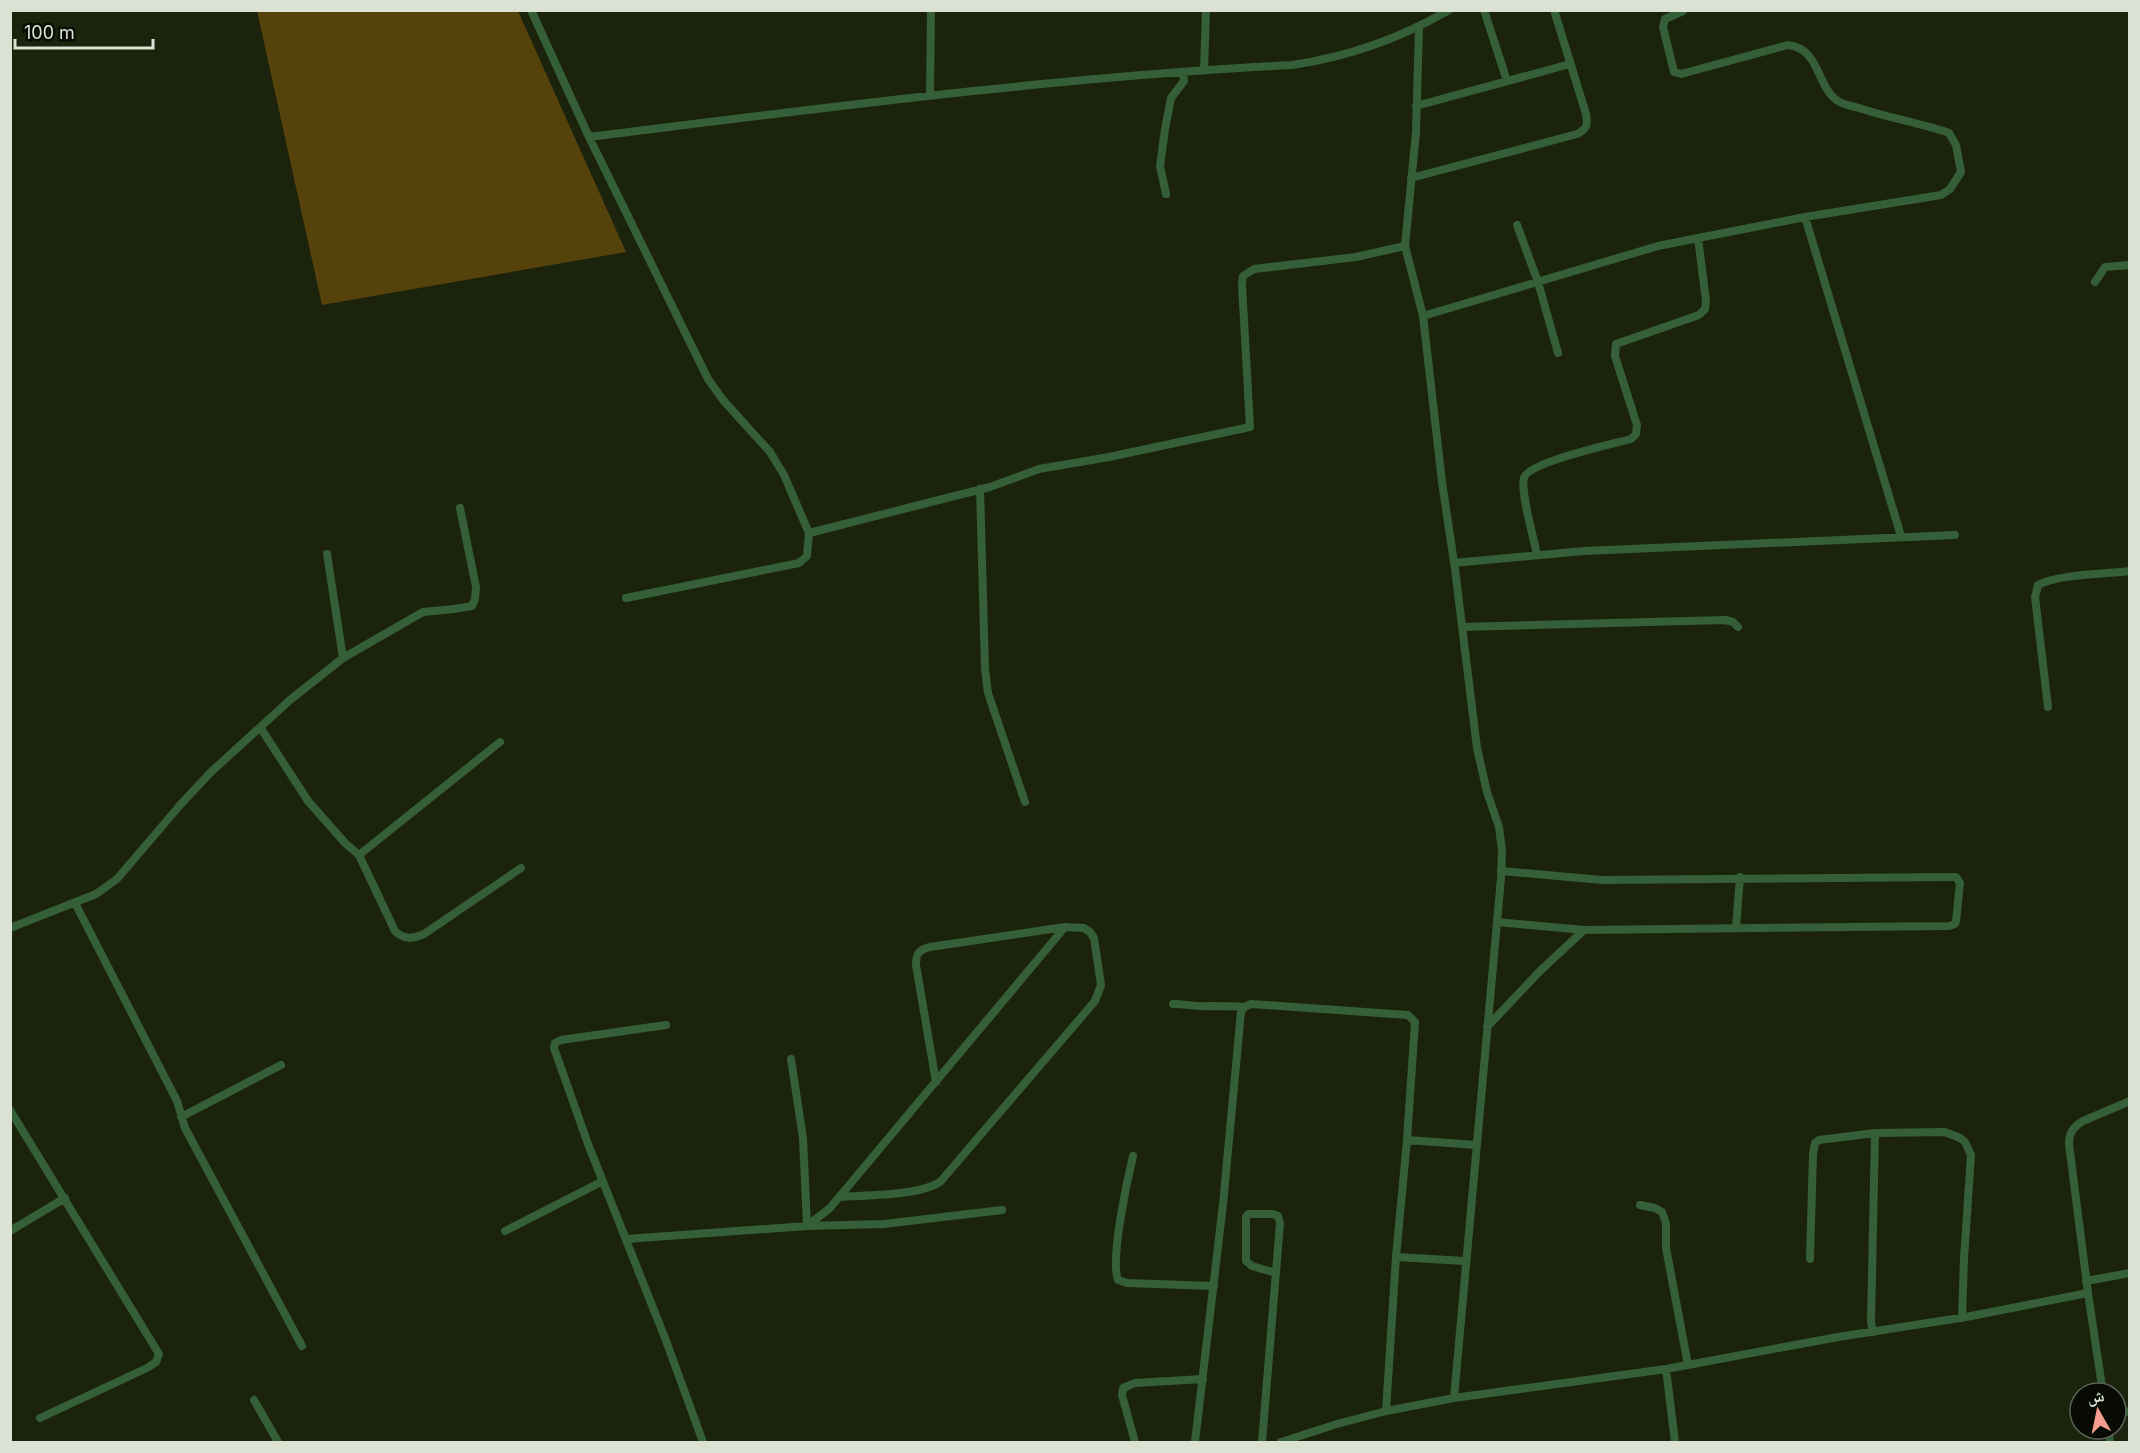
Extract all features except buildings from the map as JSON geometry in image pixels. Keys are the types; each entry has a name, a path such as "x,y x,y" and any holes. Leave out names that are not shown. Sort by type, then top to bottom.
{"street":[{"path":"531,10 590,137 714,389 770,452 784,475 809,533 807,556 799,563 626,598"},
{"path":"930,95 931,10"},
{"path":"1204,70 1206,10"},
{"path":"590,137 930,95 1075,80 1292,65 1328,60 1419,28 1449,10"},
{"path":"1484,10 1507,81"},
{"path":"1411,178 1585,130 1588,123 1586,114 1554,10"},
{"path":"1423,316 1658,246 1805,216 1941,195 1950,189 1961,172 1956,145 1949,132 1838,102 1827,92 1821,73 1798,46 1788,45 1681,74 1674,72 1663,27 1665,19 1688,10"},
{"path":"1419,28 1416,106 1405,246 1423,316 1477,748 1487,792 1499,827 1501,871 1454,1398"},
{"path":"1416,106 1570,64"},
{"path":"1166,194 1164,176 1160,166 1165,129 1171,98 1185,81 1183,72"},
{"path":"1805,216 1901,536"},
{"path":"1517,225 1538,282 1558,353"},
{"path":"1538,555 1524,488 1525,475 1528,471 1544,464 1631,439 1636,434 1637,425 1615,356 1616,344 1699,315 1705,309 1698,238"},
{"path":"809,533 980,489 1039,469 1248,429 1251,424 1243,276 1254,269 1356,257 1405,246"},
{"path":"2095,282 2105,267 2130,265"},
{"path":"980,489 985,669 988,693 1025,802"},
{"path":"10,928 96,894 117,879 194,789 290,700 343,658 423,612 472,606 476,600 476,587 460,508"},
{"path":"1454,563 1584,551 1955,535"},
{"path":"327,555 343,658"},
{"path":"2048,707 2035,597 2038,585 2052,580 2130,571"},
{"path":"1462,627 1725,620 1733,622 1738,627"},
{"path":"260,727 308,801 345,843 359,855 395,932 400,936 408,938 424,934 521,868"},
{"path":"359,855 500,742"},
{"path":"1497,922 1584,930 1949,926 1955,924 1956,921 1960,883 1956,877 1602,880 1501,871"},
{"path":"1736,928 1740,878"},
{"path":"75,903 177,1101 181,1117 195,1147 302,1346"},
{"path":"840,1197 927,1189 941,1181 1095,1001 1101,985 1094,938 1090,932 1084,928 1065,927 930,947 919,952 916,955 916,965 936,1082"},
{"path":"807,1226 824,1214 840,1197 1065,927"},
{"path":"1487,1027 1540,971 1584,930"},
{"path":"1173,1004 1206,1007 1226,1005 1244,1007 1256,1004 1401,1014 1413,1018 1415,1028 1386,1411"},
{"path":"1196,1443 1241,1012 1244,1007"},
{"path":"666,1025 561,1040 555,1043 555,1051 703,1443"},
{"path":"791,1059 802,1138 807,1226"},
{"path":"181,1117 281,1065"},
{"path":"2101,1381 2070,1155 2070,1134 2076,1125 2130,1101"},
{"path":"10,1110 156,1345 159,1358 147,1368 40,1418"},
{"path":"1810,1260 1812,1154 1815,1143 1820,1140 1875,1133 1928,1131 1954,1134 1965,1142 1969,1149 1971,1163 1962,1318"},
{"path":"1873,1332 1871,1322 1875,1133"},
{"path":"1407,1140 1476,1145"},
{"path":"1132,1156 1117,1254 1115,1273 1118,1280 1127,1283 1214,1286"},
{"path":"505,1231 603,1181"},
{"path":"10,1231 65,1198"},
{"path":"1640,1205 1662,1212 1666,1222 1666,1248 1688,1365"},
{"path":"626,1239 807,1226 884,1224 1002,1210"},
{"path":"1262,1443 1281,1230 1278,1216 1248,1214 1246,1217 1246,1261 1252,1266 1276,1273"},
{"path":"1396,1257 1465,1261"},
{"path":"2086,1281 2130,1273"},
{"path":"1281,1443 1298,1440 1336,1424 1386,1411 1454,1398 1666,1369 1962,1318 2088,1293"},
{"path":"1666,1369 1675,1443"},
{"path":"1135,1443 1122,1395 1123,1388 1135,1383 1203,1379"},
{"path":"254,1400 278,1443"}],"shaded area":[{"path":"257,11 518,11 626,252 322,305"}]}
